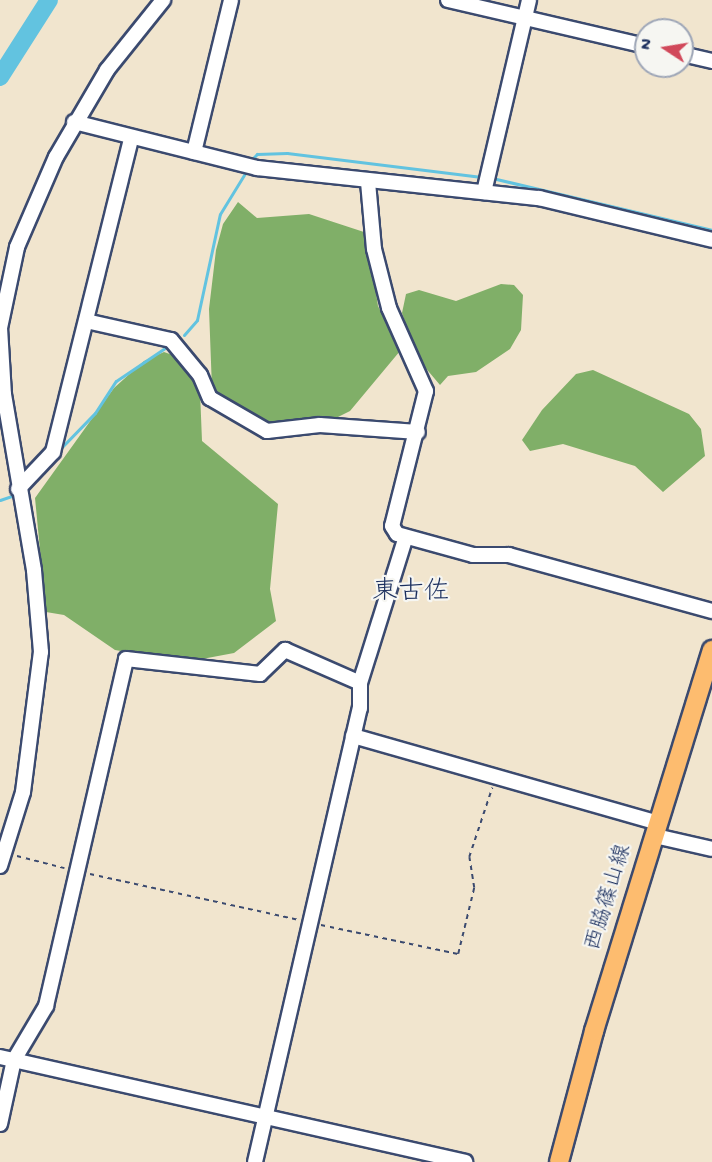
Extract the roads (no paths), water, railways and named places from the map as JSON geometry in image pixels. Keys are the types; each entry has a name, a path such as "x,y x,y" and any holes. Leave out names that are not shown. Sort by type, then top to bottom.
{"main road":[{"name":"西脇篠山線","path":"559,1162 657,829 709,675 712,650"}],"street":[{"path":"2,860 23,792 40,662 34,570 18,489 0,328 17,247 74,122 134,31 163,0"},
{"path":"194,152 231,0"},
{"path":"448,0 634,43"},
{"path":"484,192 529,0"},
{"path":"694,57 712,61"},
{"path":"74,122 131,139 257,168 340,174 368,182 539,198 712,240"},
{"path":"18,489 53,452 131,139"},
{"path":"368,182 374,249 389,308 426,391 418,432 392,526 405,539 473,555 509,555 712,611"},
{"path":"86,321 171,340 200,375 210,398 267,431 320,425 418,432"},
{"path":"255,1162 308,922 353,736 360,683 405,539"},
{"path":"0,1124 7,1059 46,1006 126,659 261,674 285,650 360,683"},
{"path":"353,736 497,778 712,849"},
{"path":"7,1059 465,1162"}],"waterway":[{"path":"0,77 49,0"},
{"path":"250,161 257,154 287,153 482,177"},
{"path":"184,335 197,320 220,214 247,170"},
{"path":"492,178 712,230"},
{"path":"60,449 95,413 116,381 165,348"},
{"path":"26,490 43,471"},
{"path":"0,500 17,494"}],"district":[{"name":"東古佐","path":"411,594"}]}
